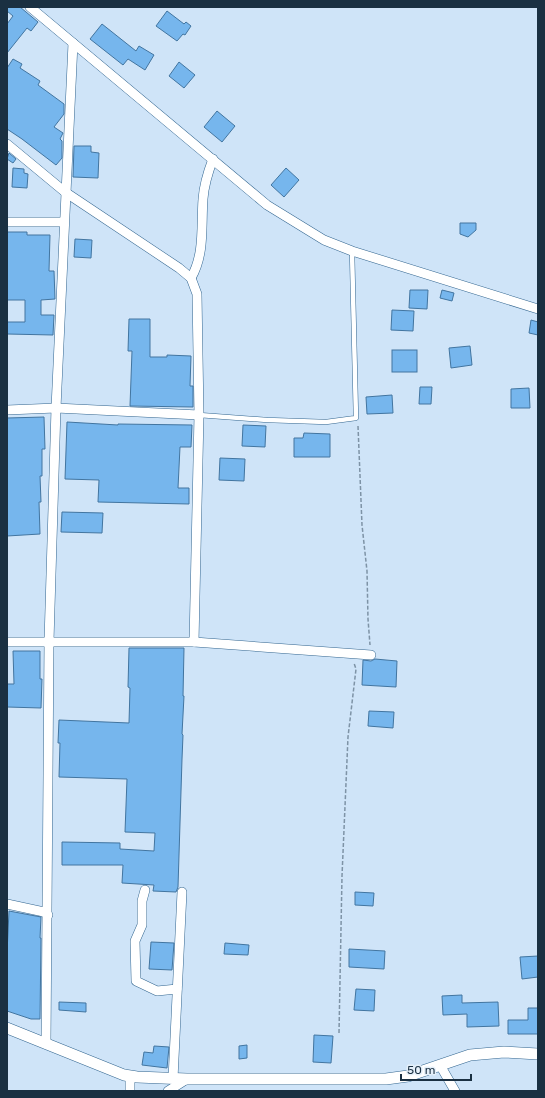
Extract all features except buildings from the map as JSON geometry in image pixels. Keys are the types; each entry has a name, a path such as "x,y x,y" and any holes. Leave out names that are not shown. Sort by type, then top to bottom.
{"street":[{"path":"30,7 267,204 324,240 352,251 538,309"},
{"path":"46,1044 49,641 56,408 73,43"},
{"path":"7,144 65,192 179,268 191,278 197,294 199,415 194,642"},
{"path":"191,278 196,269 202,243 203,197 208,173 213,159"},
{"path":"7,222 64,222"},
{"path":"7,410 56,408 199,415"},
{"path":"7,642 194,642 371,655"},
{"path":"146,890 142,901 142,925 135,941 136,981 157,990 178,989"},
{"path":"174,1087 182,892"},
{"path":"7,904 44,912 48,915"},
{"path":"7,1028 124,1075 174,1087 187,1080 386,1079 408,1076 470,1055 486,1053 538,1054"},
{"path":"440,1065 455,1091"},
{"path":"130,1076 130,1091"}],"lane":[{"path":"199,415 267,420 326,422 356,418 352,251"}],"path":[{"path":"356,418 359,433 359,478 367,572 368,619 371,655"},
{"path":"339,1033 346,767 356,669 353,659 346,653"}]}
